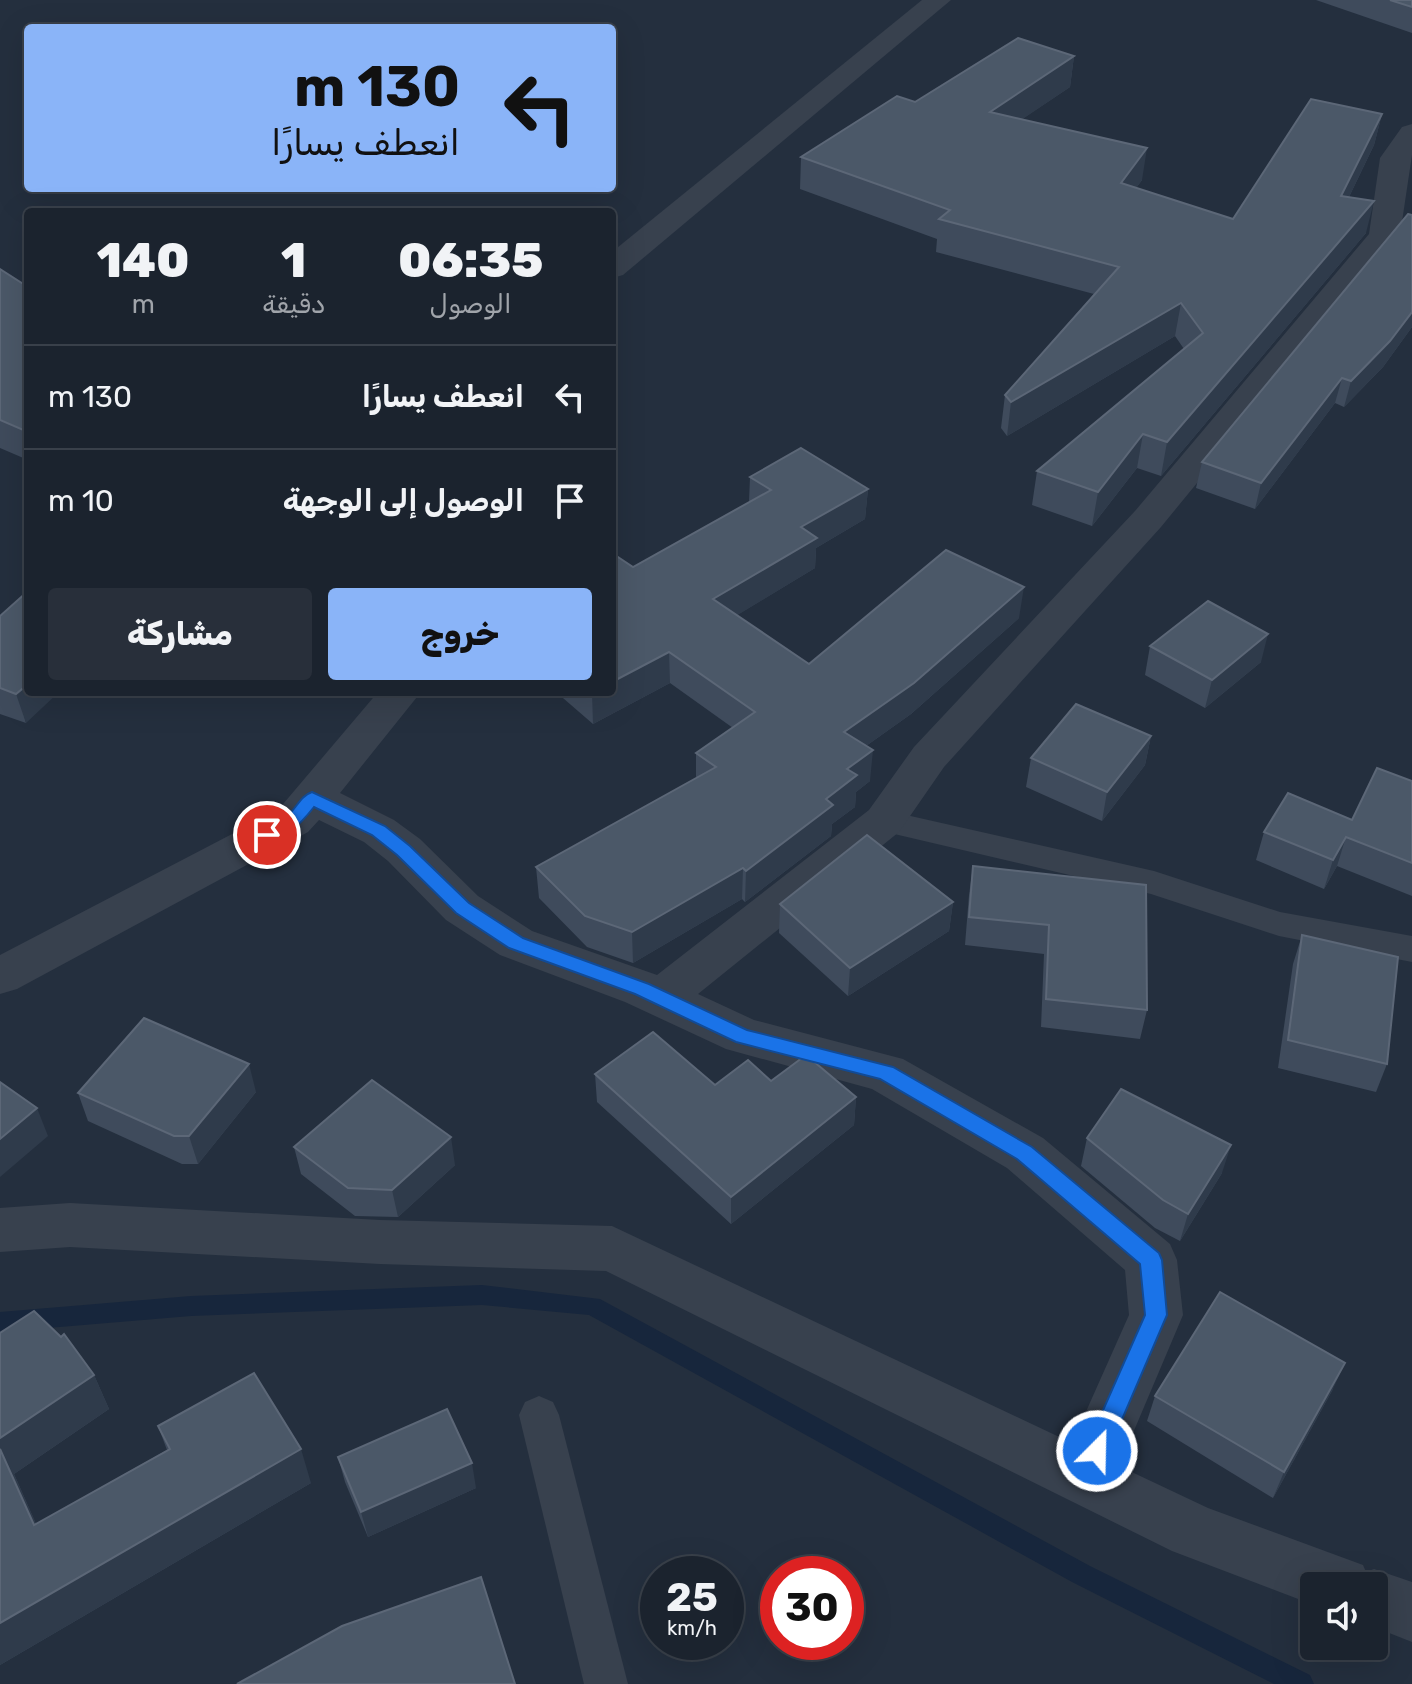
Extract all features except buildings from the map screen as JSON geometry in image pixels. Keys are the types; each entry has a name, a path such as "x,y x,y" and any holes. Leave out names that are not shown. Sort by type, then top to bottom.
{"street":[{"path":"616,265 938,0"},
{"path":"661,998 884,821 929,757 1148,519 1384,235 1395,158 1412,133"},
{"path":"0,976 293,821 398,696"},
{"path":"312,798 379,831 404,850 462,908 516,943 661,998 743,1036 886,1073 1025,1153 1151,1260 1156,1315 1085,1478"},
{"path":"0,1230 70,1225 380,1242 612,1249 1193,1531 1304,1572"},
{"path":"1388,1603 1412,1612"}],"lane":[{"path":"884,821 1154,883 1279,924 1412,949"},
{"path":"539,1415 606,1684"}],"waterway":[{"path":"0,1322 191,1306 482,1295 592,1306 1081,1574 1301,1684"}],"route":[{"path":"267,835 293,821 312,798 379,831 404,850 462,908 516,943 642,989 743,1036 886,1073 1025,1153 1151,1260 1156,1315 1097,1451"}]}
